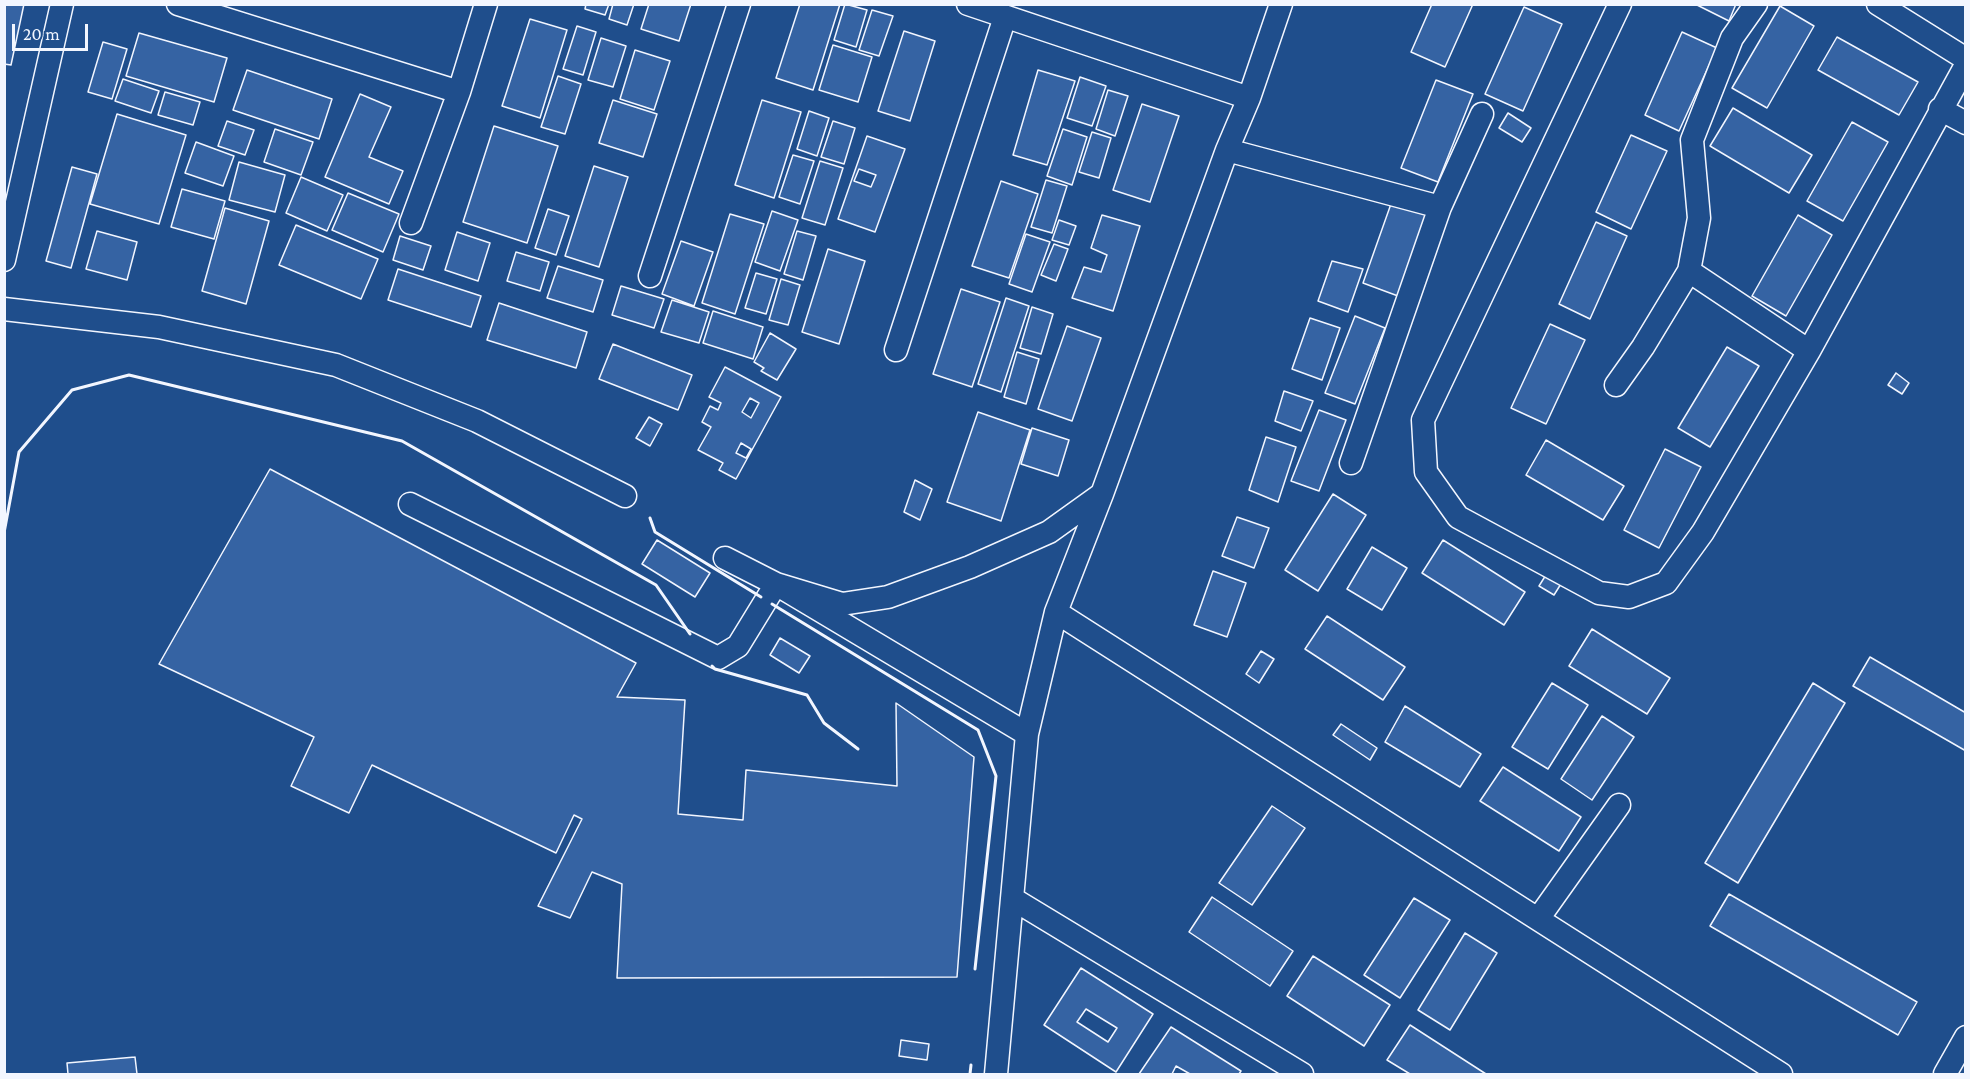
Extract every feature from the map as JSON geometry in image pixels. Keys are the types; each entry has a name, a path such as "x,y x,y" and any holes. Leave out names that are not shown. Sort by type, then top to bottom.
{"street":[{"path":"4,260 62,4"},
{"path":"178,4 459,92"},
{"path":"411,223 459,92 486,4"},
{"path":"650,276 739,4"},
{"path":"968,4 1250,98"},
{"path":"996,1074 1027,734 1056,612 1102,494 1227,150 1250,98 1281,4"},
{"path":"1620,4 1424,420 1426,472 1458,517 1599,593 1629,597 1666,583 1703,531 1809,351 1965,65"},
{"path":"1616,385 1643,347 1689,272 1699,218 1692,140 1732,38 1756,4"},
{"path":"1878,4 1965,58"},
{"path":"896,350 1005,17"},
{"path":"1940,109 1965,123"},
{"path":"1351,463 1440,207 1482,114"},
{"path":"1227,150 1440,207"},
{"path":"1689,272 1809,351"},
{"path":"4,309 159,327 336,366 477,421 625,496"},
{"path":"776,584 842,604 888,597 970,567 1050,532 1102,494"},
{"path":"410,504 717,658 738,646 776,584"},
{"path":"725,558 776,584 1027,734"},
{"path":"1056,612 1781,1074"},
{"path":"1538,919 1619,805"},
{"path":"1013,899 1302,1074"},
{"path":"1945,1074 1965,1037"}],"building":[{"path":"4,4 24,4 11,65 4,64"},
{"path":"586,4 609,4 605,15 585,9"},
{"path":"613,4 634,4 627,25 609,19"},
{"path":"649,4 691,4 679,41 641,29"},
{"path":"800,4 840,4 813,90 776,78"},
{"path":"845,4 867,10 856,47 834,40"},
{"path":"1432,4 1473,4 1445,67 1411,52"},
{"path":"1695,4 1736,4 1729,21"},
{"path":"1780,6 1814,26 1767,108 1732,88"},
{"path":"1524,7 1562,24 1523,111 1485,94"},
{"path":"872,10 893,16 879,56 859,50"},
{"path":"530,19 567,30 540,118 502,106"},
{"path":"577,26 596,32 583,75 563,69"},
{"path":"904,31 935,41 910,121 878,111"},
{"path":"1682,32 1717,48 1679,131 1645,115"},
{"path":"139,33 227,58 214,102 126,76"},
{"path":"1837,37 1918,82 1899,115 1818,70"},
{"path":"601,38 626,46 613,87 588,80"},
{"path":"103,42 127,49 112,99 88,92"},
{"path":"833,45 872,57 858,102 819,90"},
{"path":"635,50 670,61 654,110 620,99"},
{"path":"247,70 332,99 319,139 233,110"},
{"path":"1038,70 1075,81 1047,165 1013,155"},
{"path":"558,76 581,84 565,134 541,127"},
{"path":"1080,77 1106,86 1092,126 1067,118"},
{"path":"123,79 159,91 151,113 115,101"},
{"path":"1436,80 1473,94 1438,182 1401,168"},
{"path":"1108,90 1128,96 1115,136 1096,129"},
{"path":"165,92 200,102 193,125 158,115"},
{"path":"360,94 391,107 369,157 403,171 389,204 325,177"},
{"path":"613,100 657,114 643,157 599,143"},
{"path":"762,100 801,112 774,198 735,185"},
{"path":"1142,104 1179,116 1150,202 1113,190"},
{"path":"1733,108 1812,155 1789,193 1710,146"},
{"path":"809,111 829,118 817,156 797,149"},
{"path":"1508,113 1531,128 1522,142 1499,128"},
{"path":"117,114 186,135 159,224 90,204"},
{"path":"227,121 254,130 245,155 218,146"},
{"path":"833,121 855,128 844,164 821,157"},
{"path":"1852,122 1888,142 1843,221 1807,201"},
{"path":"494,126 558,146 527,243 463,222"},
{"path":"275,129 313,142 301,175 264,162"},
{"path":"1063,129 1087,137 1072,185 1047,176"},
{"path":"1092,132 1111,138 1099,178 1079,172"},
{"path":"1631,135 1667,151 1631,229 1596,212"},
{"path":"867,136 905,149 875,232 838,219","holes":["859,169 876,175 871,187 854,181"]},
{"path":"196,142 234,156 223,186 185,173"},
{"path":"793,155 814,161 800,204 779,197"},
{"path":"820,161 843,168 825,225 802,218"},
{"path":"239,162 285,175 275,212 229,200"},
{"path":"594,166 628,177 599,267 565,256"},
{"path":"72,167 97,174 71,268 46,261"},
{"path":"301,177 343,195 327,231 286,213"},
{"path":"1046,180 1067,186 1052,233 1031,227"},
{"path":"1001,181 1038,194 1009,278 972,266"},
{"path":"182,189 225,201 214,239 171,227"},
{"path":"348,193 399,214 383,252 332,230"},
{"path":"1392,201 1428,213 1398,296 1363,283"},
{"path":"225,208 269,221 246,304 202,291"},
{"path":"548,209 569,216 556,255 535,248"},
{"path":"772,211 798,220 780,271 755,262"},
{"path":"730,214 764,224 735,314 702,303"},
{"path":"1102,215 1140,226 1113,311 1072,298 1084,267 1101,272 1107,255 1091,248"},
{"path":"1798,215 1832,235 1786,316 1752,296"},
{"path":"1059,220 1076,226 1069,245 1052,240"},
{"path":"1596,222 1627,236 1590,319 1559,304"},
{"path":"296,225 378,259 361,299 279,265"},
{"path":"97,231 137,242 127,280 86,269"},
{"path":"797,231 816,236 803,280 784,274"},
{"path":"457,232 490,243 478,281 445,270"},
{"path":"1026,234 1050,242 1032,292 1009,284"},
{"path":"400,236 431,246 423,270 393,260"},
{"path":"681,241 713,252 694,306 662,294"},
{"path":"1054,244 1068,249 1056,281 1041,275"},
{"path":"828,249 865,261 839,344 802,332"},
{"path":"516,252 549,262 540,291 507,281"},
{"path":"1332,261 1363,269 1348,312 1318,301"},
{"path":"558,266 603,280 593,312 547,298"},
{"path":"398,269 481,296 471,327 388,300"},
{"path":"756,273 777,279 766,314 745,308"},
{"path":"781,279 800,285 788,325 769,320"},
{"path":"621,286 664,299 654,328 612,315"},
{"path":"961,289 1000,302 972,387 933,374"},
{"path":"1006,298 1029,306 1001,392 978,384"},
{"path":"672,300 709,312 699,343 661,332"},
{"path":"499,303 587,332 576,368 487,340"},
{"path":"1032,307 1053,314 1041,354 1020,348"},
{"path":"713,311 763,327 753,359 703,343"},
{"path":"1355,316 1385,328 1355,404 1325,393"},
{"path":"1310,318 1340,328 1322,380 1292,369"},
{"path":"1550,324 1585,340 1546,424 1511,408"},
{"path":"1067,326 1101,338 1072,421 1038,409"},
{"path":"770,333 796,349 777,380 761,371 764,368 754,362"},
{"path":"613,344 692,375 678,410 599,379"},
{"path":"1727,347 1759,366 1710,447 1678,428"},
{"path":"1017,352 1039,359 1026,404 1004,397"},
{"path":"725,367 781,397 736,479 719,470 723,463 698,450 711,427 702,422 710,406 718,410 721,403 709,397","holes":["750,398 759,403 751,418 742,412","741,443 751,449 746,458 736,453"]},
{"path":"1896,373 1909,383 1902,394 1888,385"},
{"path":"1284,391 1313,401 1301,431 1275,421"},
{"path":"1319,410 1346,420 1319,491 1291,481"},
{"path":"978,412 1030,430 1001,521 947,502"},
{"path":"649,417 662,424 650,446 636,438"},
{"path":"1032,428 1069,440 1058,476 1021,464"},
{"path":"1266,437 1296,447 1278,502 1249,490"},
{"path":"1546,440 1624,486 1603,520 1526,475"},
{"path":"1665,449 1701,467 1659,548 1624,530"},
{"path":"270,469 636,663 617,697 685,700 678,814 743,820 746,770 897,786 896,703 974,757 957,977 617,978 622,884 592,872 570,918 538,906 582,819 574,815 556,853 372,765 349,813 291,786 314,737 159,664"},
{"path":"915,480 932,489 920,520 904,512"},
{"path":"1333,494 1366,515 1318,591 1285,570"},
{"path":"1237,517 1269,528 1254,568 1222,556"},
{"path":"657,540 710,573 695,597 642,564"},
{"path":"1443,540 1525,592 1504,625 1422,573"},
{"path":"1372,547 1407,568 1382,610 1347,589"},
{"path":"1549,570 1564,579 1554,595 1539,586"},
{"path":"1213,571 1246,583 1227,637 1194,625"},
{"path":"1327,616 1405,667 1383,700 1305,649"},
{"path":"1592,629 1670,678 1647,714 1569,666"},
{"path":"780,638 810,656 799,673 770,655"},
{"path":"1261,651 1274,659 1259,683 1246,674"},
{"path":"1870,657 1966,713 1966,751 1853,686"},
{"path":"1552,683 1588,705 1548,769 1512,747"},
{"path":"1813,683 1845,703 1738,883 1705,863"},
{"path":"1405,706 1481,754 1460,787 1385,742"},
{"path":"1602,716 1634,737 1592,800 1561,779"},
{"path":"1341,724 1377,748 1370,760 1333,735"},
{"path":"1503,767 1581,817 1559,851 1480,801"},
{"path":"1272,806 1305,828 1252,905 1219,883"},
{"path":"1729,894 1917,1002 1898,1035 1710,926"},
{"path":"1212,897 1293,951 1270,986 1189,932"},
{"path":"1414,898 1450,920 1400,998 1364,975"},
{"path":"1465,933 1497,953 1450,1030 1418,1010"},
{"path":"1313,956 1390,1005 1364,1046 1287,996"},
{"path":"1081,968 1153,1014 1116,1072 1044,1025","holes":["1086,1009 1117,1028 1108,1042 1077,1022"]},
{"path":"1410,1025 1486,1074 1410,1074 1387,1060"},
{"path":"1171,1027 1241,1071 1239,1074 1190,1074 1176,1066 1172,1074 1139,1074"},
{"path":"901,1040 929,1044 927,1060 899,1056"},
{"path":"135,1057 137,1074 68,1074 67,1063"}],"wall":[{"path":"4,533 19,452 72,390 129,375 402,441 656,585 690,634"},
{"path":"650,518 655,532 761,597"},
{"path":"772,604 978,730 996,776 975,969"},
{"path":"712,666 715,669 807,695 824,723 858,749"},
{"path":"970,1074 971,1065"}]}
